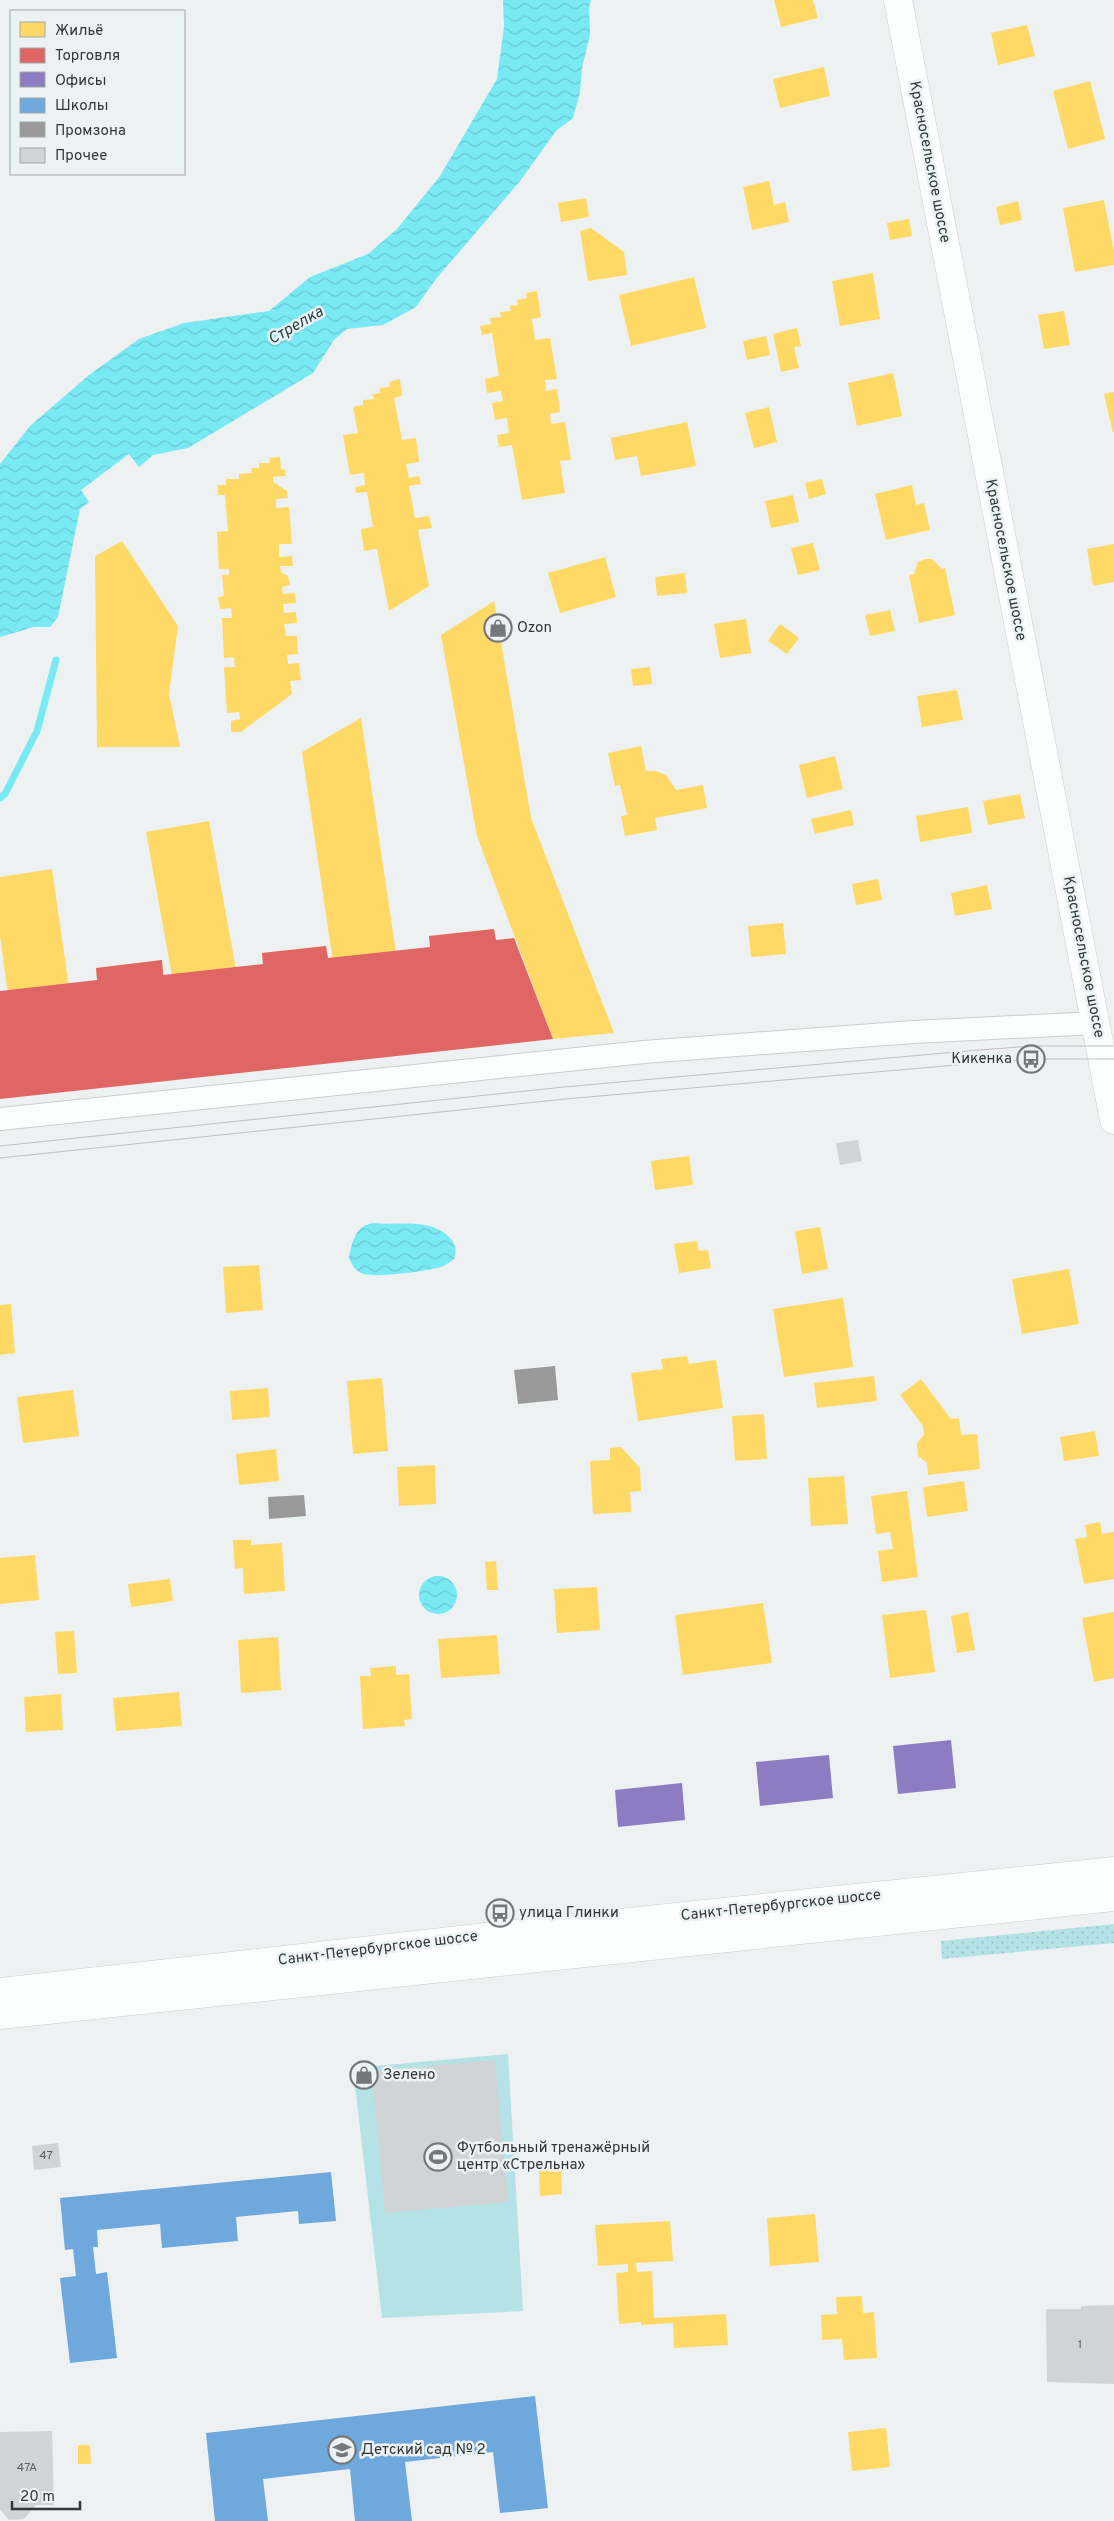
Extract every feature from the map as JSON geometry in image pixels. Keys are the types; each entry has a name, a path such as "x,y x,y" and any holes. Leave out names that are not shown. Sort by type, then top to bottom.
{"main road":[{"name":"Красносельское шоссе","path":"898,0 1114,1120"},
{"name":"Санкт-Петербургское шоссе","path":"0,1992 504,1935 1114,1871"},
{"name":"Санкт-Петербургское шоссе","path":"0,2015 1114,1896"}],"street":[{"path":"0,1119 644,1052 905,1032 1096,1023"}],"shaded area":[{"path":"1114,1924 1114,1943 942,1959 941,1941"},
{"name":"Футбольный тренажёрный центр «Стрельна»","path":"508,2054 523,2311 382,2318 353,2068"}],"water":[{"name":"Стрелка","path":"503,0 591,0 589,8 590,35 582,68 580,92 573,118 556,131 520,181 436,279 416,307 383,325 347,329 334,340 313,373 188,448 153,455 139,467 129,454 81,490 89,502 80,509 58,617 50,627 34,627 0,637 0,464 30,426 89,375 139,339 184,323 269,311 310,277 368,254 397,229 440,176 497,79 504,27"},
{"path":"374,1223 424,1225 442,1231 455,1245 454,1259 441,1267 414,1272 390,1275 361,1273 351,1263 349,1258 352,1246 356,1235 362,1227"},
{"path":"438,1576 452,1581 457,1595 452,1609 438,1614 424,1609 419,1595 424,1581"}],"building: Жильё":[{"path":"774,0 813,0 818,18 781,27"},
{"path":"1027,25 1035,56 998,65 991,33"},
{"path":"824,67 830,96 780,108 773,79"},
{"path":"1090,81 1105,139 1068,149 1053,91"},
{"path":"769,181 774,205 785,202 789,222 752,230 743,187"},
{"path":"586,198 589,217 561,222 558,203"},
{"path":"1104,200 1114,251 1114,265 1075,272 1063,208"},
{"path":"1018,201 1022,220 1000,225 996,207"},
{"path":"909,219 912,236 890,240 887,223"},
{"path":"591,228 624,252 627,275 588,281 580,231"},
{"path":"873,273 880,319 840,326 832,281"},
{"path":"694,277 706,328 631,346 619,295"},
{"path":"537,291 541,317 532,319 535,340 550,338 557,379 545,380 546,391 557,389 560,412 550,414 551,424 565,422 571,460 560,461 565,493 522,500 512,445 499,447 497,435 509,433 507,418 495,420 492,403 503,401 501,391 487,393 485,379 499,376 492,333 482,335 480,326 491,324 490,318 501,317 500,312 511,311 510,306 518,305 517,300 527,298 526,293"},
{"path":"1064,311 1070,345 1044,349 1038,315"},
{"path":"797,328 801,346 794,347 799,368 781,372 773,334"},
{"path":"766,336 770,355 747,360 743,341"},
{"path":"893,373 902,416 857,426 848,383"},
{"path":"400,379 402,396 394,398 402,440 416,438 419,462 406,464 409,478 419,476 421,484 409,486 415,518 429,516 432,528 418,530 429,586 389,611 377,549 364,551 361,529 373,527 367,492 356,493 355,487 365,485 364,473 350,475 343,435 358,433 353,407 363,405 363,400 374,399 372,394 380,393 380,388 390,387 389,382"},
{"path":"1114,392 1114,432 1113,432 1104,394"},
{"path":"769,407 777,442 754,448 745,413"},
{"path":"687,422 696,466 641,476 637,456 615,460 611,438"},
{"path":"280,457 281,469 285,470 286,476 273,477 273,482 287,491 288,498 276,499 276,508 289,507 292,544 279,544 279,557 292,556 293,566 280,566 281,572 288,576 290,585 282,587 283,594 295,593 296,603 283,604 284,613 296,612 297,623 284,624 286,636 297,636 298,654 287,655 288,664 299,663 301,680 290,681 292,694 241,732 231,732 231,721 240,719 239,712 227,713 224,667 235,667 234,657 224,658 222,618 232,618 231,608 220,609 218,597 224,596 222,575 229,575 229,569 219,569 217,532 228,531 225,495 218,495 217,485 226,485 226,479 239,479 239,474 252,473 251,468 259,468 259,463 270,463 269,458"},
{"path":"822,479 826,494 809,499 805,483"},
{"path":"912,485 916,505 924,503 930,530 886,540 875,494"},
{"path":"793,495 799,522 771,528 765,501"},
{"path":"122,541 178,626 169,694 180,747 97,747 95,556"},
{"path":"813,543 820,570 798,575 791,548"},
{"path":"1114,544 1114,582 1093,586 1087,549"},
{"path":"605,557 616,597 560,613 548,573"},
{"path":"932,559 942,569 945,568 955,615 919,623 909,575 914,574 918,562"},
{"path":"685,573 687,593 657,596 655,577"},
{"path":"494,601 531,818 614,1033 553,1039 477,836 441,635"},
{"path":"890,610 895,631 870,636 865,615"},
{"path":"746,619 751,653 720,658 714,624"},
{"path":"780,624 799,638 787,654 768,641"},
{"path":"650,667 652,684 633,686 631,669"},
{"path":"957,690 963,720 922,727 917,696"},
{"path":"361,718 397,959 388,961 390,972 360,976 358,965 334,969 302,752"},
{"path":"641,746 646,771 656,771 666,775 676,790 703,785 707,808 655,818 657,830 625,836 621,816 627,815 620,785 615,786 608,753"},
{"path":"835,756 843,789 807,798 799,765"},
{"path":"1020,794 1025,818 988,825 983,801"},
{"path":"968,807 972,833 920,842 916,816"},
{"path":"851,810 854,825 815,834 811,819"},
{"path":"209,821 237,975 226,977 228,988 197,994 195,983 174,987 146,832"},
{"path":"52,869 70,994 61,995 63,1007 34,1011 32,999 9,1002 0,936 0,877"},
{"path":"878,879 882,900 856,905 852,884"},
{"path":"987,885 992,909 955,916 951,893"},
{"path":"783,923 786,954 751,957 748,926"},
{"path":"494,929 507,1044 441,1051 429,936"},
{"path":"326,946 339,1062 275,1069 262,953"},
{"path":"162,960 175,1080 109,1087 96,968"},
{"path":"689,1156 693,1185 655,1190 651,1161"},
{"path":"820,1227 828,1269 802,1274 795,1231"},
{"path":"697,1241 699,1251 708,1250 711,1268 679,1273 674,1244"},
{"path":"259,1265 263,1310 226,1313 223,1267"},
{"path":"1069,1269 1079,1324 1022,1334 1012,1279"},
{"path":"843,1298 853,1367 784,1377 773,1309"},
{"path":"11,1304 15,1353 0,1355 0,1305"},
{"path":"687,1356 689,1364 716,1360 723,1408 638,1421 631,1373 663,1369 661,1359"},
{"path":"874,1376 877,1401 817,1408 814,1383"},
{"path":"382,1378 388,1451 353,1454 347,1381"},
{"path":"921,1379 951,1419 959,1418 961,1435 977,1434 980,1469 928,1475 927,1463 918,1456 917,1443 924,1435 923,1426 900,1395"},
{"path":"268,1388 270,1417 232,1420 230,1391"},
{"path":"73,1390 79,1436 23,1443 17,1397"},
{"path":"764,1414 767,1459 735,1461 732,1416"},
{"path":"1095,1431 1099,1456 1064,1461 1060,1437"},
{"path":"621,1447 640,1468 641,1491 630,1492 631,1512 593,1514 590,1461 610,1460 610,1448"},
{"path":"276,1449 279,1481 239,1485 236,1454"},
{"path":"435,1465 436,1504 399,1506 397,1467"},
{"path":"844,1476 848,1524 811,1526 808,1478"},
{"path":"964,1481 968,1511 927,1517 923,1487"},
{"path":"907,1491 918,1577 882,1582 878,1551 893,1549 890,1532 876,1534 871,1496"},
{"path":"1100,1522 1102,1534 1114,1532 1114,1579 1084,1584 1075,1539 1087,1537 1085,1525"},
{"path":"233,1540 251,1540 251,1545 282,1543 285,1591 244,1594 243,1568 235,1569"},
{"path":"35,1555 39,1600 0,1604 0,1558"},
{"path":"496,1561 498,1590 487,1590 485,1562"},
{"path":"170,1579 173,1601 131,1607 128,1584"},
{"path":"597,1587 600,1630 557,1633 554,1589"},
{"path":"763,1603 772,1663 683,1675 675,1615"},
{"path":"926,1610 935,1672 890,1678 882,1615"},
{"path":"968,1612 975,1650 957,1653 951,1616"},
{"path":"1114,1612 1114,1678 1094,1682 1082,1618"},
{"path":"74,1631 77,1673 58,1674 55,1632"},
{"path":"497,1635 500,1674 441,1678 438,1639"},
{"path":"278,1637 281,1690 241,1693 238,1640"},
{"path":"396,1666 396,1675 409,1674 412,1719 404,1720 405,1726 363,1729 360,1676 371,1676 370,1668"},
{"path":"179,1692 182,1726 116,1731 113,1698"},
{"path":"61,1694 63,1730 26,1732 24,1697"},
{"path":"561,2169 562,2194 540,2196 539,2171"},
{"path":"815,2214 819,2262 770,2266 767,2218"},
{"path":"670,2221 673,2261 636,2263 637,2272 652,2271 654,2318 726,2314 728,2345 674,2348 673,2323 641,2325 641,2322 619,2324 616,2273 628,2272 628,2264 598,2266 595,2225"},
{"path":"862,2296 863,2313 874,2312 877,2358 844,2360 842,2339 822,2340 821,2315 837,2314 836,2297"},
{"path":"886,2428 890,2467 852,2471 848,2432"},
{"path":"78,2445 90,2445 91,2464 78,2464"}],"building: Торговля":[{"path":"494,929 496,940 514,938 553,1039 0,1099 0,991 97,980 96,968 162,960 163,975 263,964 262,953 326,946 328,958 430,947 429,936"}],"building: Офисы":[{"path":"951,1740 956,1788 898,1794 893,1746"},
{"path":"829,1755 833,1798 760,1806 756,1762"},
{"path":"682,1783 685,1820 618,1827 615,1790"}],"building: Школы":[{"path":"331,2172 336,2221 299,2224 298,2211 236,2217 238,2241 162,2248 160,2224 97,2230 98,2247 93,2247 96,2274 107,2272 117,2358 70,2363 60,2278 76,2276 73,2249 65,2250 60,2198"},
{"path":"535,2396 548,2508 500,2513 493,2452 405,2462 412,2521 355,2521 350,2469 263,2479 268,2521 215,2521 206,2433"}],"building: Промзона":[{"path":"555,1366 558,1400 518,1404 514,1370"},
{"path":"304,1495 306,1516 269,1519 268,1497"}],"building: Прочее":[{"path":"858,1140 862,1161 840,1165 836,1143"},
{"path":"495,2060 508,2202 385,2213 372,2071"},
{"path":"58,2143 61,2167 34,2170 32,2146"},
{"path":"1114,2305 1114,2384 1047,2382 1046,2309 1081,2309 1081,2306"},
{"path":"52,2431 54,2505 36,2505 24,2519 9,2520 0,2509 0,2432"}],"waterway":[{"path":"0,798 5,794 37,731 56,660"}],"tram line":[{"path":"0,1146 564,1087 1031,1046 1114,1046"},
{"path":"0,1158 565,1099 1031,1059 1114,1059"}],"place":[{"name":"Ozon","path":"498,628"},
{"name":"Кикенка","path":"1031,1059"},
{"name":"улица Глинки","path":"500,1913"},
{"name":"Зелено","path":"364,2075"},
{"name":"Футбольный тренажёрный центр «Стрельна»","path":"438,2157"},
{"name":"Детский сад № 2","path":"342,2450"}]}
